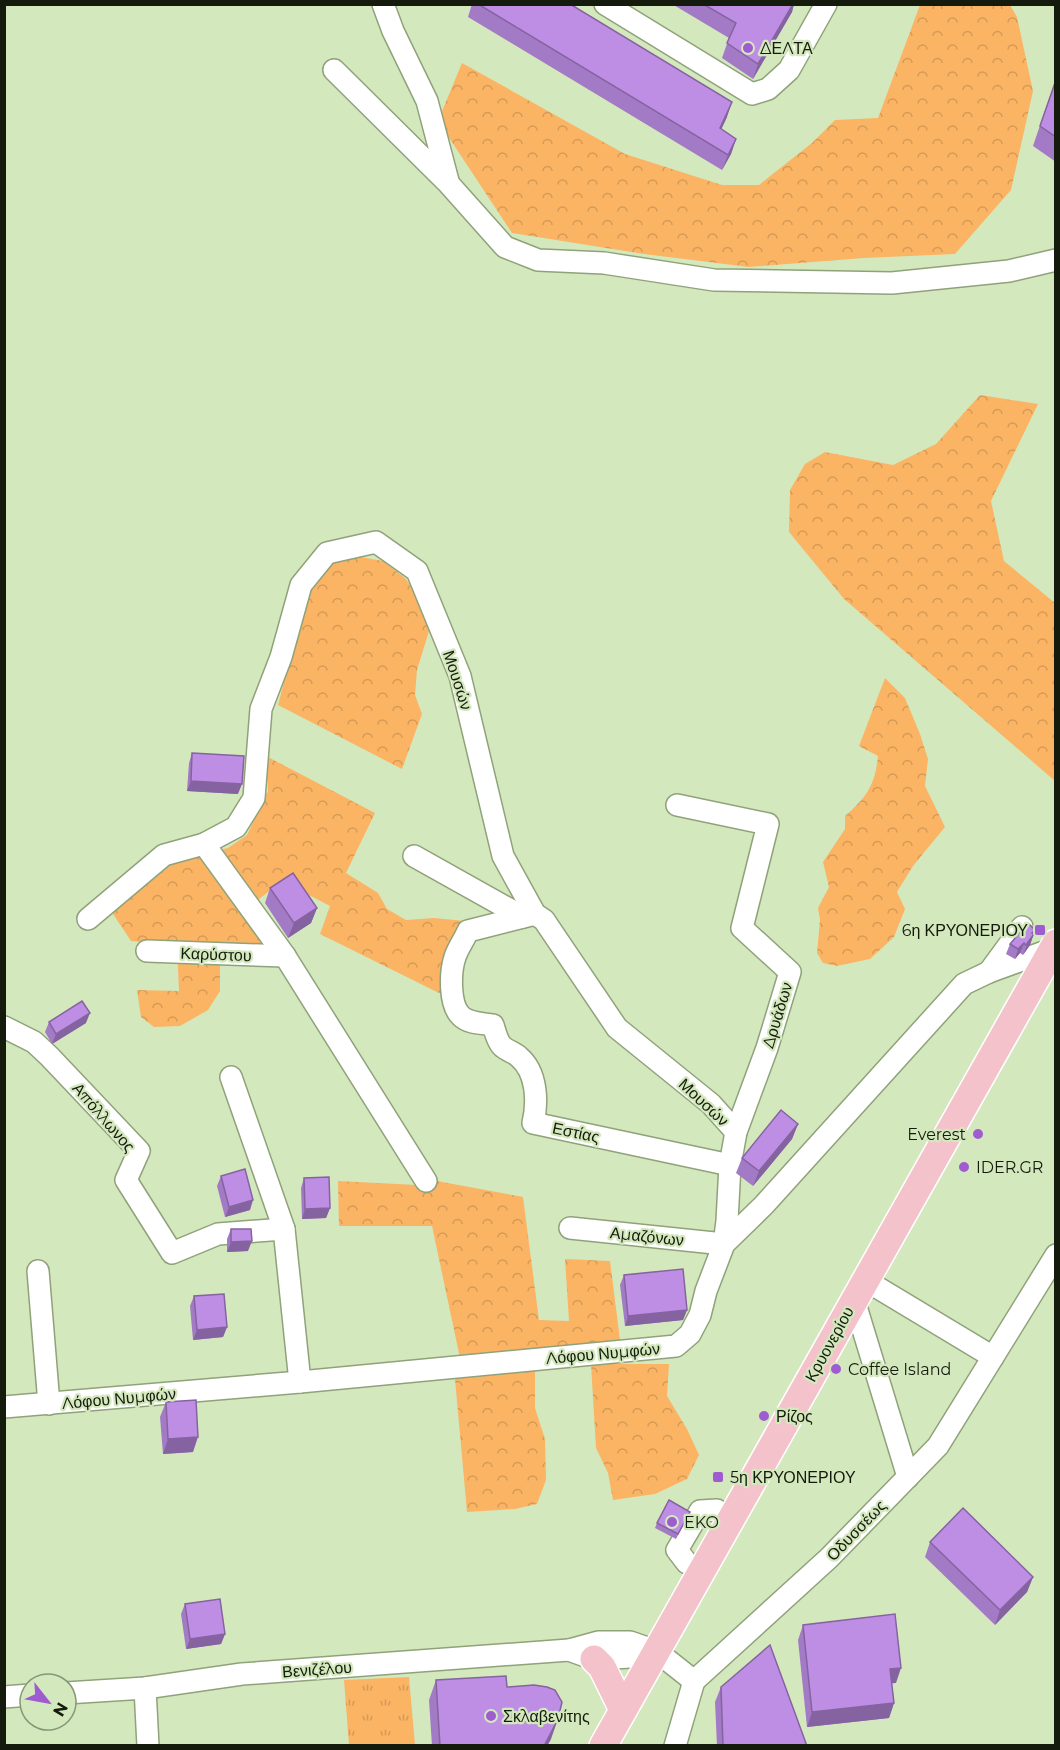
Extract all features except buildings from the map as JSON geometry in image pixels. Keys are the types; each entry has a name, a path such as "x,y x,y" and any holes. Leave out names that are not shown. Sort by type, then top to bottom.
{"main road":[{"name":"Κρυονερίου","path":"603,1746 1054,946"},
{"path":"581,1655 602,1667 623,1710"}],"street":[{"path":"383,4 393,31 426,101 448,183"},
{"path":"605,4 752,94 768,89 789,70 826,4"},
{"path":"334,70 448,183 506,247 538,260 604,263 714,280 892,282 1009,271 1056,260"},
{"name":"Μουσών","path":"88,919 164,855 204,844 236,827 254,798 261,709 281,657 301,585 327,553 376,542 417,571 460,676 503,856 529,915 544,920 617,1028 711,1104 736,1132"},
{"name":"Δρυάδων","path":"677,805 768,824 742,928 790,972 767,1047 736,1132 730,1165 724,1244"},
{"path":"204,844 285,956 426,1181"},
{"path":"414,856 529,915"},
{"name":"Εστίας","path":"529,915 468,932 455,957 451,984 454,1005 461,1016 471,1022 493,1025 503,1047 519,1057 527,1067 537,1102 533,1123 730,1165"},
{"path":"989,972 1022,927"},
{"name":"Λόφου Νυμφών","path":"4,1407 300,1382 676,1346 690,1334 700,1315 706,1291 724,1244 764,1205 964,984 1054,946"},
{"name":"Καρύστου","path":"147,951 285,956"},
{"name":"Απόλλωνος","path":"4,1026 34,1042 50,1056 139,1151 126,1180 172,1253 218,1234 284,1229"},
{"path":"231,1077 284,1229 300,1382"},
{"name":"Αμαζόνων","path":"570,1228 724,1244"},
{"name":"Οδυσσέως","path":"694,1681 829,1558 938,1446 1056,1255"},
{"path":"38,1271 49,1404"},
{"path":"859,1290 993,1357"},
{"path":"859,1290 908,1477"},
{"path":"687,1563 677,1550 700,1510 717,1510"},
{"name":"Βενιζέλου","path":"78,1692 145,1688 242,1674 581,1655 597,1642 630,1642 656,1651"},
{"path":"656,1651 694,1681 675,1746"},
{"path":"145,1688 148,1746"}],"green space":[{"path":"920,5 1010,5 1017,17 1033,91 1011,190 955,254 749,267 644,254 512,233 438,121 462,63 625,154 722,185 759,185 812,143 835,120 878,118"},
{"path":"980,395 1038,404 991,501 1004,561 1055,603 1055,781 844,599 789,532 790,490 805,464 825,452 893,465 936,444"},
{"path":"361,557 383,561 406,579 419,600 429,631 417,670 415,695 422,714 402,769 278,705 303,609 316,577 334,560"},
{"path":"885,678 905,698 920,734 928,759 925,786 945,827 913,866 897,892 905,909 894,937 870,959 837,966 823,963 817,953 820,920 818,908 829,887 823,862 845,829 845,816 869,790 875,775 878,756 859,746"},
{"path":"266,756 375,813 346,873 378,893 387,909 406,920 434,918 465,921 451,949 445,996 320,934 330,906 282,881 254,903 271,948 220,947 220,991 208,1010 180,1026 154,1027 141,1017 137,990 179,991 177,945 131,941 111,911 146,878 177,861 228,848 247,835 268,791"},
{"path":"338,1181 417,1185 437,1181 523,1197 539,1320 569,1321 565,1259 610,1261 620,1340 460,1358 432,1226 339,1226"},
{"path":"591,1364 669,1364 667,1396 687,1429 699,1455 687,1479 655,1494 613,1500 608,1473 596,1448"},
{"path":"535,1369 535,1408 545,1439 546,1480 537,1504 515,1509 467,1512 455,1379"},
{"path":"409,1677 415,1745 349,1745 344,1680"}],"place":[{"name":"ΔΕΛΤΑ","path":"748,48"},
{"name":"6η ΚΡΥΟΝΕΡΙΟΥ","path":"1040,930"},
{"name":"Everest","path":"978,1134"},
{"name":"IDER.GR","path":"964,1167"},
{"name":"Coffee Island","path":"836,1369"},
{"name":"Ρίζος","path":"764,1416"},
{"name":"5η ΚΡΥΟΝΕΡΙΟΥ","path":"718,1477"},
{"name":"EKO","path":"672,1522"},
{"name":"Σκλαβενίτης","path":"491,1716"}]}
